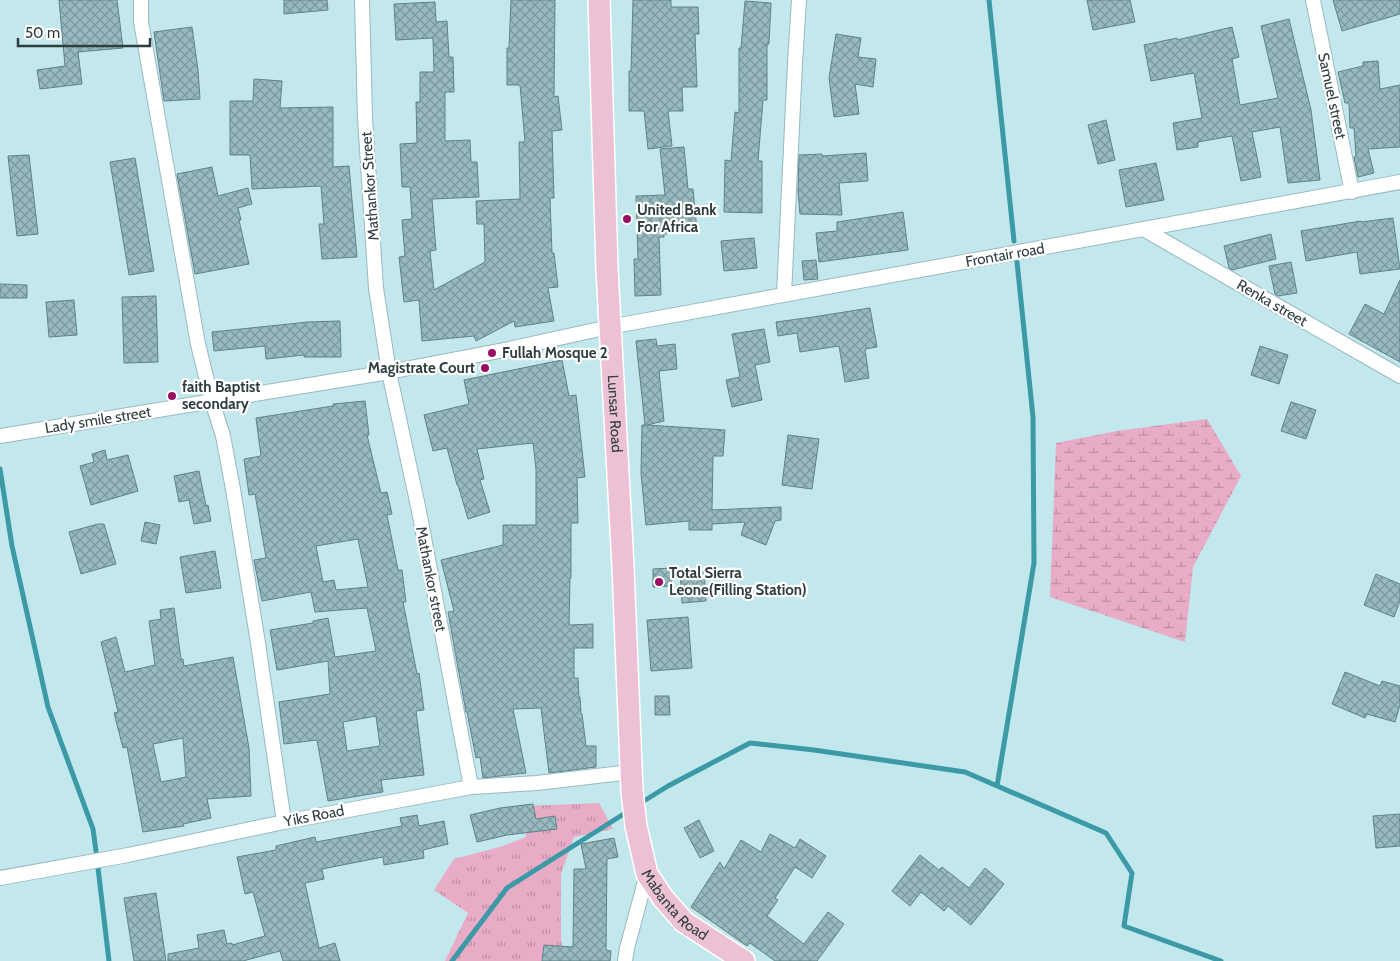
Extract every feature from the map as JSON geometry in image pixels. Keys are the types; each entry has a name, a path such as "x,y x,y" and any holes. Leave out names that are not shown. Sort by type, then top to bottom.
{"main road":[{"name":"Lunsar Road","path":"599,0 609,327 623,567 632,782 636,826"},
{"name":"Mabanta Road","path":"636,826 646,874 663,898 684,922 744,961"}],"street":[{"path":"141,0 141,22 198,344 223,436 233,489 284,822"},
{"name":"Mathankor Street","path":"362,0 365,118 376,288 389,372"},
{"path":"784,294 799,0"},
{"name":"Samuel street","path":"1313,0 1352,192"},
{"name":"Frontair road","path":"609,327 1400,182"},
{"name":"Renka street","path":"1145,230 1400,376"},
{"name":"Lady smile street","path":"0,436 389,372 509,349 609,327"},
{"name":"Mathankor street","path":"389,372 419,512 471,787"},
{"name":"Yiks Road","path":"0,878 128,855 284,822 471,787 537,783 632,782"},
{"path":"625,961 646,874"}],"green space":[{"path":"1207,419 1241,476 1193,567 1185,642 1050,597 1056,443 1117,431"},
{"path":"599,803 613,829 574,837 561,874 561,939 564,961 445,961 468,913 434,890 454,859 503,846 526,837 524,806"}],"building":[{"path":"59,0 117,0 123,48 78,52 82,84 40,89 37,70 65,66"},
{"path":"284,0 327,0 328,10 284,14"},
{"path":"511,0 555,0 554,97 558,96 562,130 552,131 554,198 550,198 552,253 554,253 558,287 548,288 554,321 515,327 514,321 476,341 474,336 422,341 419,300 404,302 399,257 405,256 402,220 412,219 410,187 402,187 400,144 417,143 416,102 420,102 420,72 434,72 433,38 396,40 394,4 435,2 436,22 447,21 449,57 453,57 454,92 445,92 445,141 470,140 471,162 477,162 479,197 432,199 436,250 430,251 434,290 485,262 484,224 477,224 476,201 520,199 519,142 525,142 520,85 507,85 507,48 509,48"},
{"path":"633,0 671,0 671,7 698,7 699,34 695,34 697,87 682,87 683,111 668,111 672,146 648,149 644,111 629,111"},
{"path":"1087,0 1130,0 1135,22 1093,30"},
{"path":"1333,0 1400,0 1400,14 1342,31"},
{"path":"745,1 771,3 769,44 767,44 767,100 763,100 758,161 762,161 762,213 724,212 725,160 731,161 735,112 739,113 739,48 741,48"},
{"path":"1289,19 1311,110 1320,180 1288,183 1280,127 1252,132 1261,177 1241,181 1232,136 1198,142 1198,147 1177,150 1173,123 1202,118 1194,73 1151,81 1144,45 1177,38 1177,40 1232,27 1239,57 1232,59 1240,105 1278,98 1261,26"},
{"path":"192,27 200,99 164,101 154,32"},
{"path":"836,34 861,38 858,57 876,59 873,87 855,84 859,114 834,117 829,78"},
{"path":"1378,61 1380,89 1400,85 1400,147 1368,149 1374,173 1358,177 1354,157 1356,156 1354,128 1350,128 1349,103 1345,103 1338,72 1363,66 1363,62"},
{"path":"254,79 282,81 280,108 333,107 333,167 349,166 357,257 322,259 319,224 324,224 321,186 252,189 250,155 230,155 230,101 253,101"},
{"path":"1106,120 1115,160 1098,164 1088,125"},
{"path":"684,147 688,189 693,189 697,231 664,234 664,237 659,237 661,295 635,296 634,259 638,259 636,196 665,195 660,149"},
{"path":"866,153 868,181 839,183 842,215 800,214 798,191 799,155 822,154 822,156"},
{"path":"29,155 38,234 17,236 8,156"},
{"path":"135,158 154,271 129,275 110,162"},
{"path":"1156,163 1164,200 1126,207 1119,170"},
{"path":"212,167 218,196 248,188 252,204 238,208 249,264 195,274 177,174"},
{"path":"903,212 908,250 819,262 816,233 837,231 837,222"},
{"path":"1393,218 1400,269 1360,274 1357,252 1306,261 1301,231 1361,221"},
{"path":"1271,234 1276,259 1232,270 1229,268 1224,246"},
{"path":"754,238 757,268 724,271 721,241"},
{"path":"816,260 818,279 804,280 802,261"},
{"path":"1291,262 1297,293 1278,296 1275,294 1269,266"},
{"path":"1400,280 1400,362 1349,334 1365,304 1384,314"},
{"path":"0,284 27,285 27,298 0,298"},
{"path":"156,296 158,362 124,363 122,297"},
{"path":"74,300 77,335 49,337 46,302"},
{"path":"870,308 877,347 865,349 869,378 845,382 839,346 800,352 797,333 778,336 776,322"},
{"path":"340,321 341,357 304,357 304,355 266,359 265,346 214,351 212,332 308,322"},
{"path":"764,329 770,362 755,365 762,400 732,407 726,380 740,377 732,334"},
{"path":"656,339 657,346 675,344 677,369 659,371 664,421 647,425 725,430 723,456 713,456 712,510 781,507 781,520 775,521 766,545 741,535 745,522 712,524 712,530 689,530 689,521 646,525 641,473 642,425 645,425 636,341"},
{"path":"1260,346 1288,355 1279,384 1251,375"},
{"path":"562,360 569,396 576,395 585,477 577,478 578,523 571,523 569,625 593,624 593,648 574,648 574,678 578,678 586,746 596,746 596,767 549,773 541,708 513,709 526,773 483,778 480,757 476,758 466,712 448,612 454,611 441,560 503,545 503,525 536,525 536,469 533,443 477,449 484,479 480,480 490,512 468,519 447,448 433,451 424,415 469,404 464,380"},
{"path":"365,401 369,435 367,435 381,493 387,492 392,514 387,515 398,570 402,570 406,602 403,602 417,674 419,673 424,710 416,711 424,775 381,780 383,792 328,801 317,740 284,744 279,702 330,694 328,661 277,670 270,630 313,623 313,621 328,618 335,657 376,651 367,608 315,612 311,592 262,601 254,560 266,558 255,494 249,495 244,459 261,456 256,418 333,406 333,404","holes":["358,539 368,587 336,590 334,580 323,582 316,546","376,716 380,746 347,751 343,722"]},
{"path":"1291,402 1316,410 1306,439 1281,431"},
{"path":"788,435 819,439 812,489 782,485"},
{"path":"105,450 107,460 128,455 138,491 91,505 80,466 94,462 92,454"},
{"path":"199,471 211,521 194,524 189,500 179,502 174,476"},
{"path":"145,522 160,525 156,544 141,541"},
{"path":"104,524 116,564 81,574 69,532"},
{"path":"215,551 221,588 186,593 180,557"},
{"path":"671,568 672,586 653,587 653,569"},
{"path":"704,571 706,601 682,603 680,573"},
{"path":"1376,574 1400,584 1400,601 1394,617 1364,605"},
{"path":"174,608 181,659 183,659 184,666 233,657 249,748 251,796 207,799 211,818 183,824 184,826 143,832 127,747 123,748 114,713 118,712 101,642 116,637 125,672 155,665 149,621 161,619 160,610","holes":["183,738 186,777 161,782 153,744"]},
{"path":"688,617 692,668 651,671 647,620"},
{"path":"1345,672 1380,686 1382,681 1400,686 1400,705 1395,722 1367,714 1365,718 1332,704"},
{"path":"655,696 669,696 670,715 655,715"},
{"path":"533,804 536,819 555,816 557,829 507,835 477,842 470,815 500,808"},
{"path":"1400,814 1400,846 1376,848 1373,816"},
{"path":"417,815 419,826 444,821 448,844 423,850 424,858 384,865 383,857 322,869 324,879 305,883 319,948 335,943 340,961 283,961 280,951 243,961 168,961 168,954 199,948 197,935 224,930 227,944 232,943 232,945 265,936 253,892 245,894 237,857 276,850 276,846 315,837 316,842 402,826 400,818"},
{"path":"699,820 714,851 700,858 684,828"},
{"path":"770,834 795,848 800,839 826,856 812,878 795,867 775,898 778,900 767,916 804,944 828,912 844,924 817,961 775,961 750,943 747,946 691,907 720,862 724,869 741,840 761,852"},
{"path":"614,838 618,857 607,859 606,950 611,951 610,961 542,961 544,945 573,947 574,869 586,869 581,844"},
{"path":"920,855 939,870 942,867 969,888 985,868 1004,884 971,925 948,906 944,911 921,892 910,906 892,891"},
{"path":"156,893 166,961 134,961 124,898"}],"waterway":[{"path":"989,0 1014,241"},
{"path":"997,786 1034,563 1033,417 1017,262"},
{"path":"0,469 12,546 48,707 93,829 96,851"},
{"path":"639,804 668,786 750,743 814,750 965,772 1106,833 1132,873 1124,926 1221,961"},
{"path":"452,961 507,888 630,810"},
{"path":"98,868 109,961"}],"place":[{"name":"United Bank For Africa","path":"627,219"},
{"name":"Fullah Mosque 2","path":"492,353"},
{"name":"Magistrate Court","path":"485,368"},
{"name":"faith Baptist secondary","path":"172,396"},
{"name":"Total Sierra Leone(Filling Station)","path":"659,582"}]}
